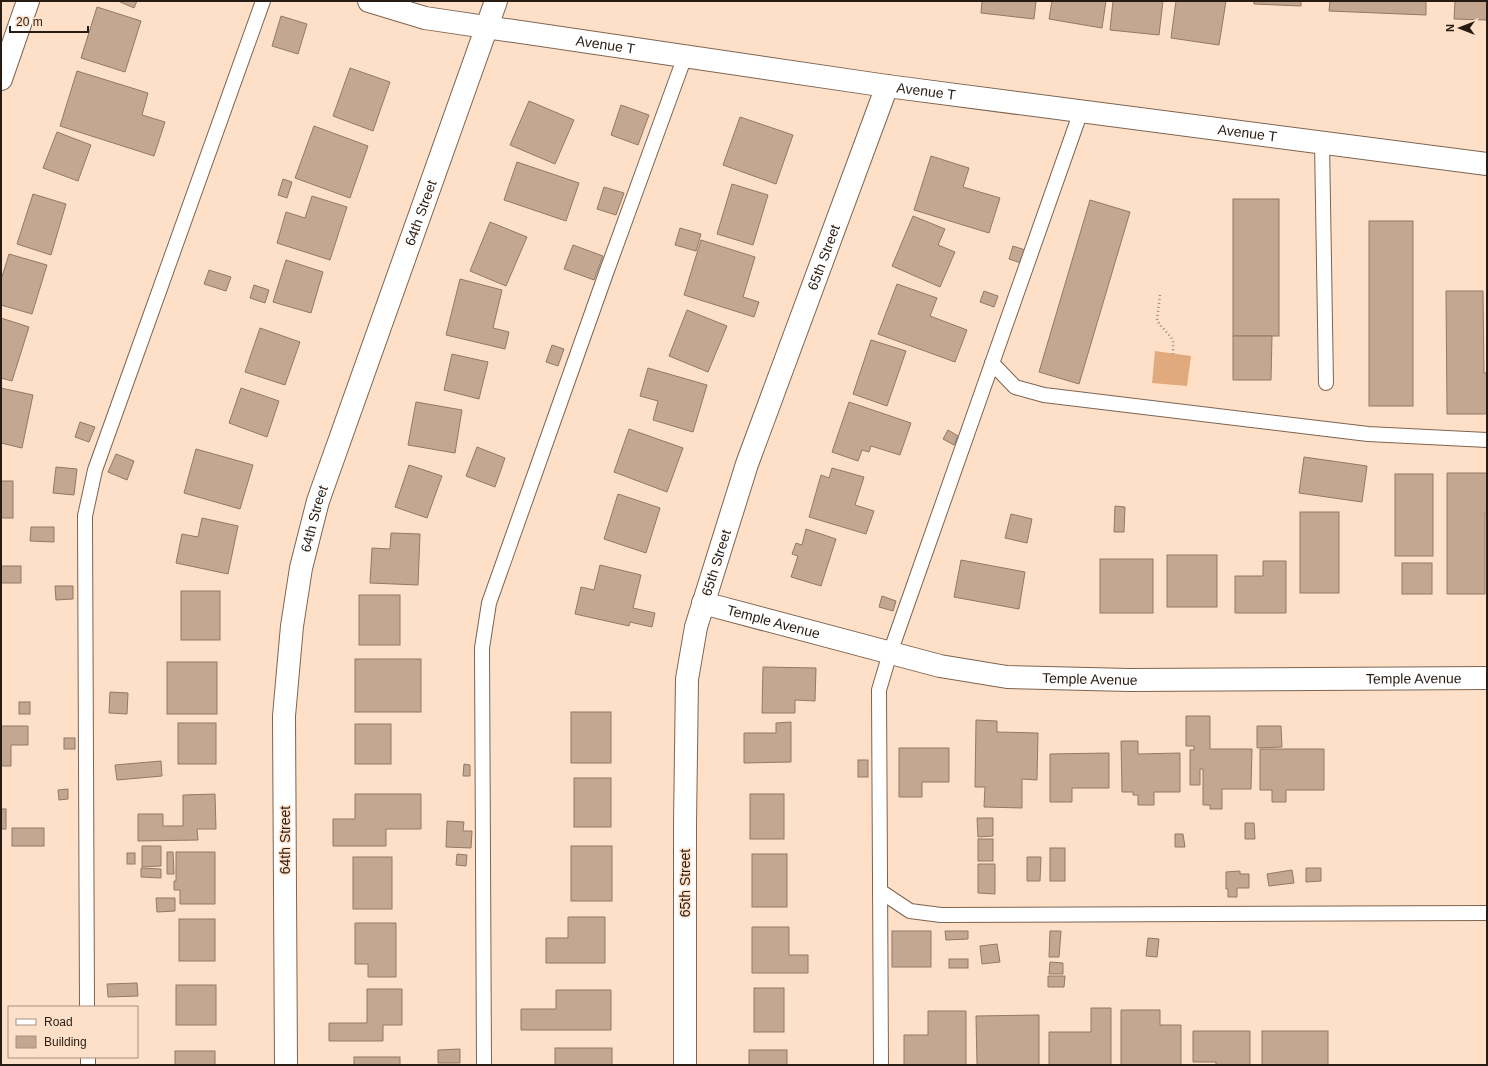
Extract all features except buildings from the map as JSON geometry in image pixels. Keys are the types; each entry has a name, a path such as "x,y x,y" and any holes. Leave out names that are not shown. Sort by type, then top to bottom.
{"street":[{"path":"1,79 28,1"},
{"name":"Avenue T","path":"369,1 425,18 887,86 1487,164"},
{"name":"64th Street","path":"286,1065 284,716 292,626 301,568 318,501 496,1"},
{"name":"65th Street","path":"685,1065 685,824 687,679 696,627 747,464 887,86"},
{"name":"Temple Avenue","path":"703,603 940,666 1007,678 1129,680 1487,678"}],"lane":[{"path":"87,1006 85,516 94,470 263,1"},
{"path":"484,1065 482,648 490,603 602,284 685,56"},
{"path":"881,1065 879,690 890,653 1081,111"},
{"path":"1322,142 1326,383"},
{"path":"992,363 1015,387 1044,396 1368,434 1487,440"},
{"path":"880,891 910,911 941,915 1487,913"}],"path":[{"path":"1160,295 1157,320 1171,337 1173,342 1173,354"}],"shaded area":[{"path":"1155,351 1191,356 1187,386 1152,383"}]}
